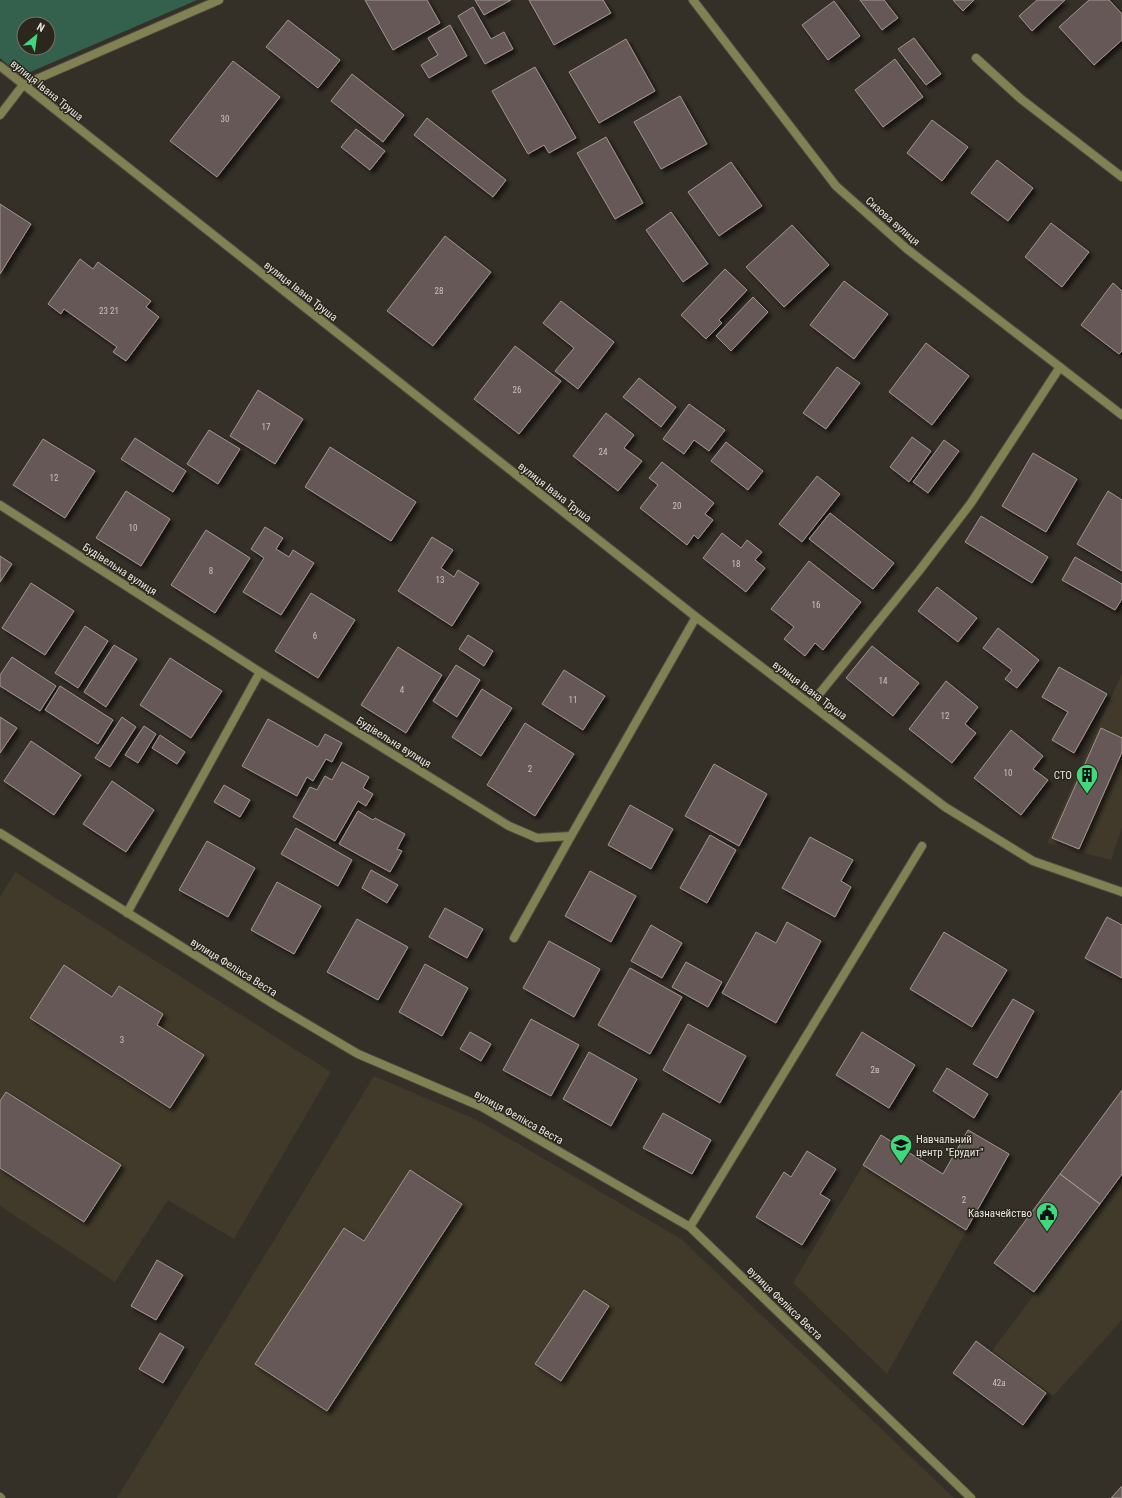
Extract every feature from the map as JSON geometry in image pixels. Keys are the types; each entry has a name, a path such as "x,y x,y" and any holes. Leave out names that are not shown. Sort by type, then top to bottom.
{"street":[{"path":"0,115 23,85 219,0"},
{"name":"Сизова вулиця","path":"693,0 836,186 907,249 1122,415"},
{"path":"976,58 1021,100 1122,177"},
{"name":"вулиця Івана Труша","path":"0,66 696,617 946,807 1033,861 1122,892"},
{"path":"811,704 919,571 971,503 1060,367"},
{"name":"Будівельна вулиця","path":"0,505 260,672 509,826 538,838 571,836"},
{"path":"514,938 696,617"},
{"path":"127,913 260,672"},
{"name":"вулиця Фелікса Веста","path":"0,833 275,1005 358,1054 482,1107 690,1227 971,1498"},
{"path":"690,1227 922,846"}],"shaded area":[{"path":"1122,673 1122,827 1111,860 1047,843"},
{"path":"15,872 331,1072 234,1239 168,1200 115,1282 0,1206 0,897"},
{"path":"374,1076 477,1120 681,1239 954,1498 117,1498"},
{"path":"968,1130 1009,1154 887,1374 793,1283 881,1135 943,1174"},
{"path":"1122,1178 1122,1320 1053,1396 992,1351"}],"green space":[{"path":"0,0 197,0 21,76 0,58"}],"building":[{"path":"365,0 427,0 440,23 393,50"},
{"path":"475,0 511,0 484,15"},
{"path":"529,0 603,0 611,13 554,45"},
{"path":"860,0 884,0 898,18 882,30"},
{"path":"953,0 974,0 963,11"},
{"path":"1037,0 1065,0 1032,31 1019,16"},
{"path":"1089,0 1109,0 1122,14 1122,40 1094,65 1059,27"},
{"path":"834,1 860,36 828,60 802,25"},
{"path":"473,7 491,39 504,32 513,49 485,64 458,16"},
{"path":"288,20 340,60 318,88 266,47"},
{"path":"450,25 467,56 429,78 421,65 438,55 428,38"},
{"path":"914,38 941,74 926,85 898,49"},
{"path":"626,39 655,91 599,123 569,72"},
{"path":"895,59 923,97 883,127 855,90"},
{"path":"233,61 280,97 217,177 170,141"},
{"path":"535,67 576,138 549,153 544,145 528,154 492,91"},
{"path":"352,74 404,115 383,142 331,101"},
{"path":"680,96 707,144 661,169 634,122"},
{"path":"427,118 506,180 493,197 414,135"},
{"path":"932,120 968,147 942,181 907,153"},
{"path":"356,129 385,151 370,170 341,147"},
{"path":"606,137 643,203 615,219 577,153"},
{"path":"997,160 1033,188 1008,221 971,193"},
{"path":"731,162 762,206 719,236 688,192"},
{"path":"0,204 31,224 0,274"},
{"path":"671,212 708,264 683,282 646,230"},
{"path":"1051,223 1089,252 1062,287 1025,257"},
{"path":"792,225 829,265 784,307 746,267"},
{"path":"445,236 491,272 433,346 387,311"},
{"path":"80,259 93,269 98,262 151,301 146,307 159,317 126,361 113,352 117,347 64,309 61,314 48,304"},
{"path":"725,269 747,290 719,320 722,323 706,339 681,315"},
{"path":"844,281 888,314 854,359 810,325"},
{"path":"1113,283 1122,291 1122,351 1119,354 1081,325"},
{"path":"753,297 768,312 731,351 716,336"},
{"path":"561,301 614,342 578,389 555,371 574,348 543,323"},
{"path":"926,343 969,376 932,425 889,392"},
{"path":"515,346 561,381 519,434 474,399"},
{"path":"837,367 860,383 826,429 803,413"},
{"path":"639,378 676,407 661,427 623,397"},
{"path":"258,390 303,419 275,464 230,436"},
{"path":"689,404 725,430 709,451 694,440 684,454 663,439"},
{"path":"606,413 634,435 624,448 642,461 618,491 573,456"},
{"path":"209,430 240,449 218,484 187,464"},
{"path":"912,437 931,451 909,482 890,467"},
{"path":"135,438 186,471 173,492 121,459"},
{"path":"43,439 95,471 65,518 13,485"},
{"path":"944,440 959,451 928,493 913,482"},
{"path":"726,442 763,471 748,490 711,461"},
{"path":"330,447 416,502 391,541 305,487"},
{"path":"1033,453 1077,479 1046,532 1002,506"},
{"path":"662,462 714,503 705,514 713,520 698,539 694,535 687,545 640,508 658,485 649,478"},
{"path":"817,476 840,494 802,542 779,524"},
{"path":"126,491 170,519 141,566 96,538"},
{"path":"1108,491 1122,500 1122,571 1077,544"},
{"path":"830,513 894,563 873,589 809,539"},
{"path":"981,516 1048,557 1032,583 965,542"},
{"path":"265,527 283,538 276,549 289,557 293,550 314,563 281,615 243,592 264,558 251,549"},
{"path":"206,530 250,558 215,613 171,585"},
{"path":"722,533 741,548 747,540 762,552 755,560 765,568 746,592 703,558"},
{"path":"432,537 453,550 441,568 454,577 458,570 479,583 452,626 398,591"},
{"path":"0,556 12,564 0,582"},
{"path":"1075,557 1122,584 1122,599 1115,610 1062,580"},
{"path":"809,561 861,602 823,650 815,643 805,656 784,639 794,627 771,609"},
{"path":"31,583 74,611 45,655 2,628"},
{"path":"937,587 977,618 958,642 918,611"},
{"path":"311,593 355,620 318,678 275,651"},
{"path":"85,626 108,641 78,688 55,673"},
{"path":"998,628 1039,660 1017,688 1005,679 1012,670 983,648"},
{"path":"468,635 493,651 484,666 459,649"},
{"path":"114,645 137,659 106,707 84,692"},
{"path":"872,646 919,683 893,716 846,678"},
{"path":"398,647 442,675 406,733 361,705"},
{"path":"12,657 56,686 40,711 0,686 0,675"},
{"path":"170,658 222,691 191,738 140,705"},
{"path":"456,665 480,680 457,717 433,701"},
{"path":"1059,667 1107,694 1074,753 1052,740 1068,712 1042,697"},
{"path":"564,670 605,696 583,730 542,704"},
{"path":"946,681 978,707 965,724 976,733 952,763 909,729"},
{"path":"60,686 113,720 98,744 45,710"},
{"path":"482,689 512,708 481,756 452,737"},
{"path":"0,717 17,728 0,753"},
{"path":"122,717 136,727 110,767 95,758"},
{"path":"268,719 318,747 325,734 342,743 332,762 326,759 313,781 307,777 297,796 242,766"},
{"path":"525,723 574,754 535,816 487,785"},
{"path":"144,726 156,734 138,763 125,755"},
{"name":"СТО","path":"1101,728 1122,738 1122,752 1079,849 1052,838"},
{"path":"1011,730 1043,756 1033,769 1048,780 1021,815 974,778"},
{"path":"160,735 185,752 177,764 152,748"},
{"path":"31,741 81,775 54,815 4,781"},
{"path":"342,762 369,777 363,788 373,794 366,806 358,801 335,841 293,817 310,787 317,790 325,776 332,780"},
{"path":"714,764 767,794 739,846 685,816"},
{"path":"112,781 154,810 126,852 83,824"},
{"path":"224,785 250,800 240,817 214,802"},
{"path":"630,805 673,829 651,869 608,845"},
{"path":"358,811 373,820 375,818 405,834 397,849 402,851 390,872 339,844"},
{"path":"296,828 352,860 338,886 281,854"},
{"path":"710,835 736,850 707,903 680,888"},
{"path":"810,837 853,860 841,881 851,887 835,917 782,888"},
{"path":"207,841 255,868 228,917 179,890"},
{"path":"371,870 398,885 387,903 362,888"},
{"path":"590,871 636,896 611,942 565,916"},
{"path":"277,882 321,906 294,954 251,930"},
{"path":"445,908 483,929 467,958 429,937"},
{"path":"1107,917 1122,925 1122,978 1085,958"},
{"path":"357,919 408,947 378,1000 327,972"},
{"path":"787,922 821,941 776,1023 722,993 756,932 776,943"},
{"path":"651,925 682,943 662,978 631,961"},
{"path":"944,932 1007,970 972,1027 910,989"},
{"path":"549,941 600,969 574,1017 523,988"},
{"path":"686,962 722,982 708,1007 672,987"},
{"path":"425,964 468,988 442,1036 399,1012"},
{"path":"64,965 112,997 119,986 163,1014 157,1025 204,1055 170,1108 30,1018"},
{"path":"630,968 682,997 650,1054 598,1025"},
{"path":"1013,999 1034,1011 997,1078 973,1064"},
{"path":"531,1019 579,1045 551,1096 503,1070"},
{"path":"688,1024 746,1056 720,1103 663,1070"},
{"path":"470,1032 491,1044 481,1061 460,1049"},
{"path":"862,1032 915,1065 889,1108 836,1075"},
{"path":"589,1052 637,1079 611,1126 563,1099"},
{"path":"947,1068 988,1094 974,1118 933,1091"},
{"path":"1122,1090 1122,1174 1100,1204 1060,1174"},
{"path":"6,1092 121,1165 84,1222 0,1168 0,1101"},
{"path":"663,1113 711,1140 692,1174 643,1148"},
{"path":"968,1130 1009,1154 966,1230 863,1165 881,1135 943,1174"},
{"path":"807,1151 836,1169 820,1194 830,1200 802,1245 756,1217 784,1172 791,1177"},
{"path":"410,1170 462,1204 327,1411 255,1364 344,1228 364,1241"},
{"name":"Казначейство","path":"1060,1174 1100,1204 1034,1292 994,1263"},
{"path":"157,1260 183,1275 156,1320 131,1306"},
{"path":"584,1290 609,1306 561,1381 535,1364"},
{"path":"160,1333 184,1347 163,1383 139,1369"},
{"path":"976,1341 1046,1393 1023,1425 953,1373"},
{"path":"1122,1486 1122,1498 1111,1498"}],"place":[{"name":"СТО","path":"1087,794"},
{"name":"Навчальний центр \"Ерудит\"","path":"901,1164"},
{"name":"Казначейство","path":"1047,1232"}]}
